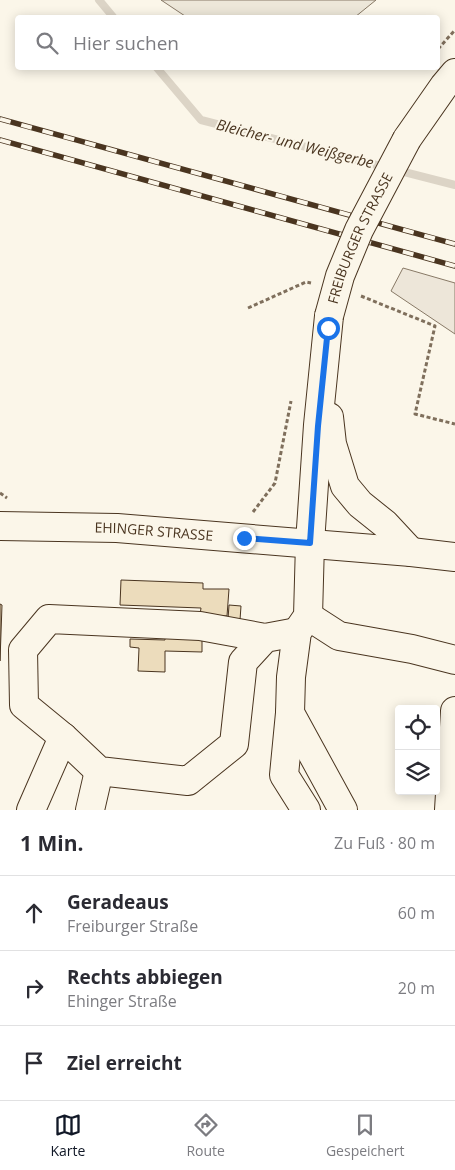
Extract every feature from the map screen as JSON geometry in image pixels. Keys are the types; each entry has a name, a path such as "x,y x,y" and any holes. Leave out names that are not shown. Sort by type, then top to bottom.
{"street":[{"name":"FREIBURGER STRASSE","path":"306,810 284,775 290,713 291,677 302,624 310,543 329,316 340,276 359,230 407,139 455,73"},
{"path":"324,370 332,444 345,486 360,504 385,524 410,552"},
{"name":"EHINGER STRASSE","path":"0,526 117,528 310,543 455,557"},
{"path":"265,638 200,626 49,619 23,650 24,706 63,737 99,771 188,781 234,744 243,662 265,638 302,624 339,636 412,648 455,660"},
{"path":"450,810 455,710"},
{"path":"290,713 342,810"},
{"path":"32,810 63,737"},
{"path":"90,810 99,771"}],"path":[{"path":"440,47 455,30"},
{"path":"248,308 306,282 315,284"},
{"path":"358,295 435,326 415,414 455,424"},
{"path":"252,512 275,483 292,397"},
{"path":"0,493 7,498"}],"shaded area":[{"path":"161,0 376,0 357,15 184,15"},
{"path":"403,268 455,283 455,334 391,291"}],"building":[{"path":"121,580 203,583 203,589 229,589 227,616 200,615 201,608 120,605"},
{"path":"0,604 2,605 0,661"},
{"path":"229,605 241,606 240,620 228,619"},
{"path":"165,635 202,636 202,652 165,651 165,672 138,671 139,648 130,647 130,639 165,640"}],"waterway":[{"name":"Bleicher- und Weißgerbe","path":"99,0 112,15"},
{"name":"Bleicher- und Weißgerbe","path":"159,70 201,120 455,185"}],"railway":[{"path":"0,119 455,244"},
{"path":"0,140 455,266"}],"route":[{"path":"244,538 310,543 318,426 328,328"}]}
